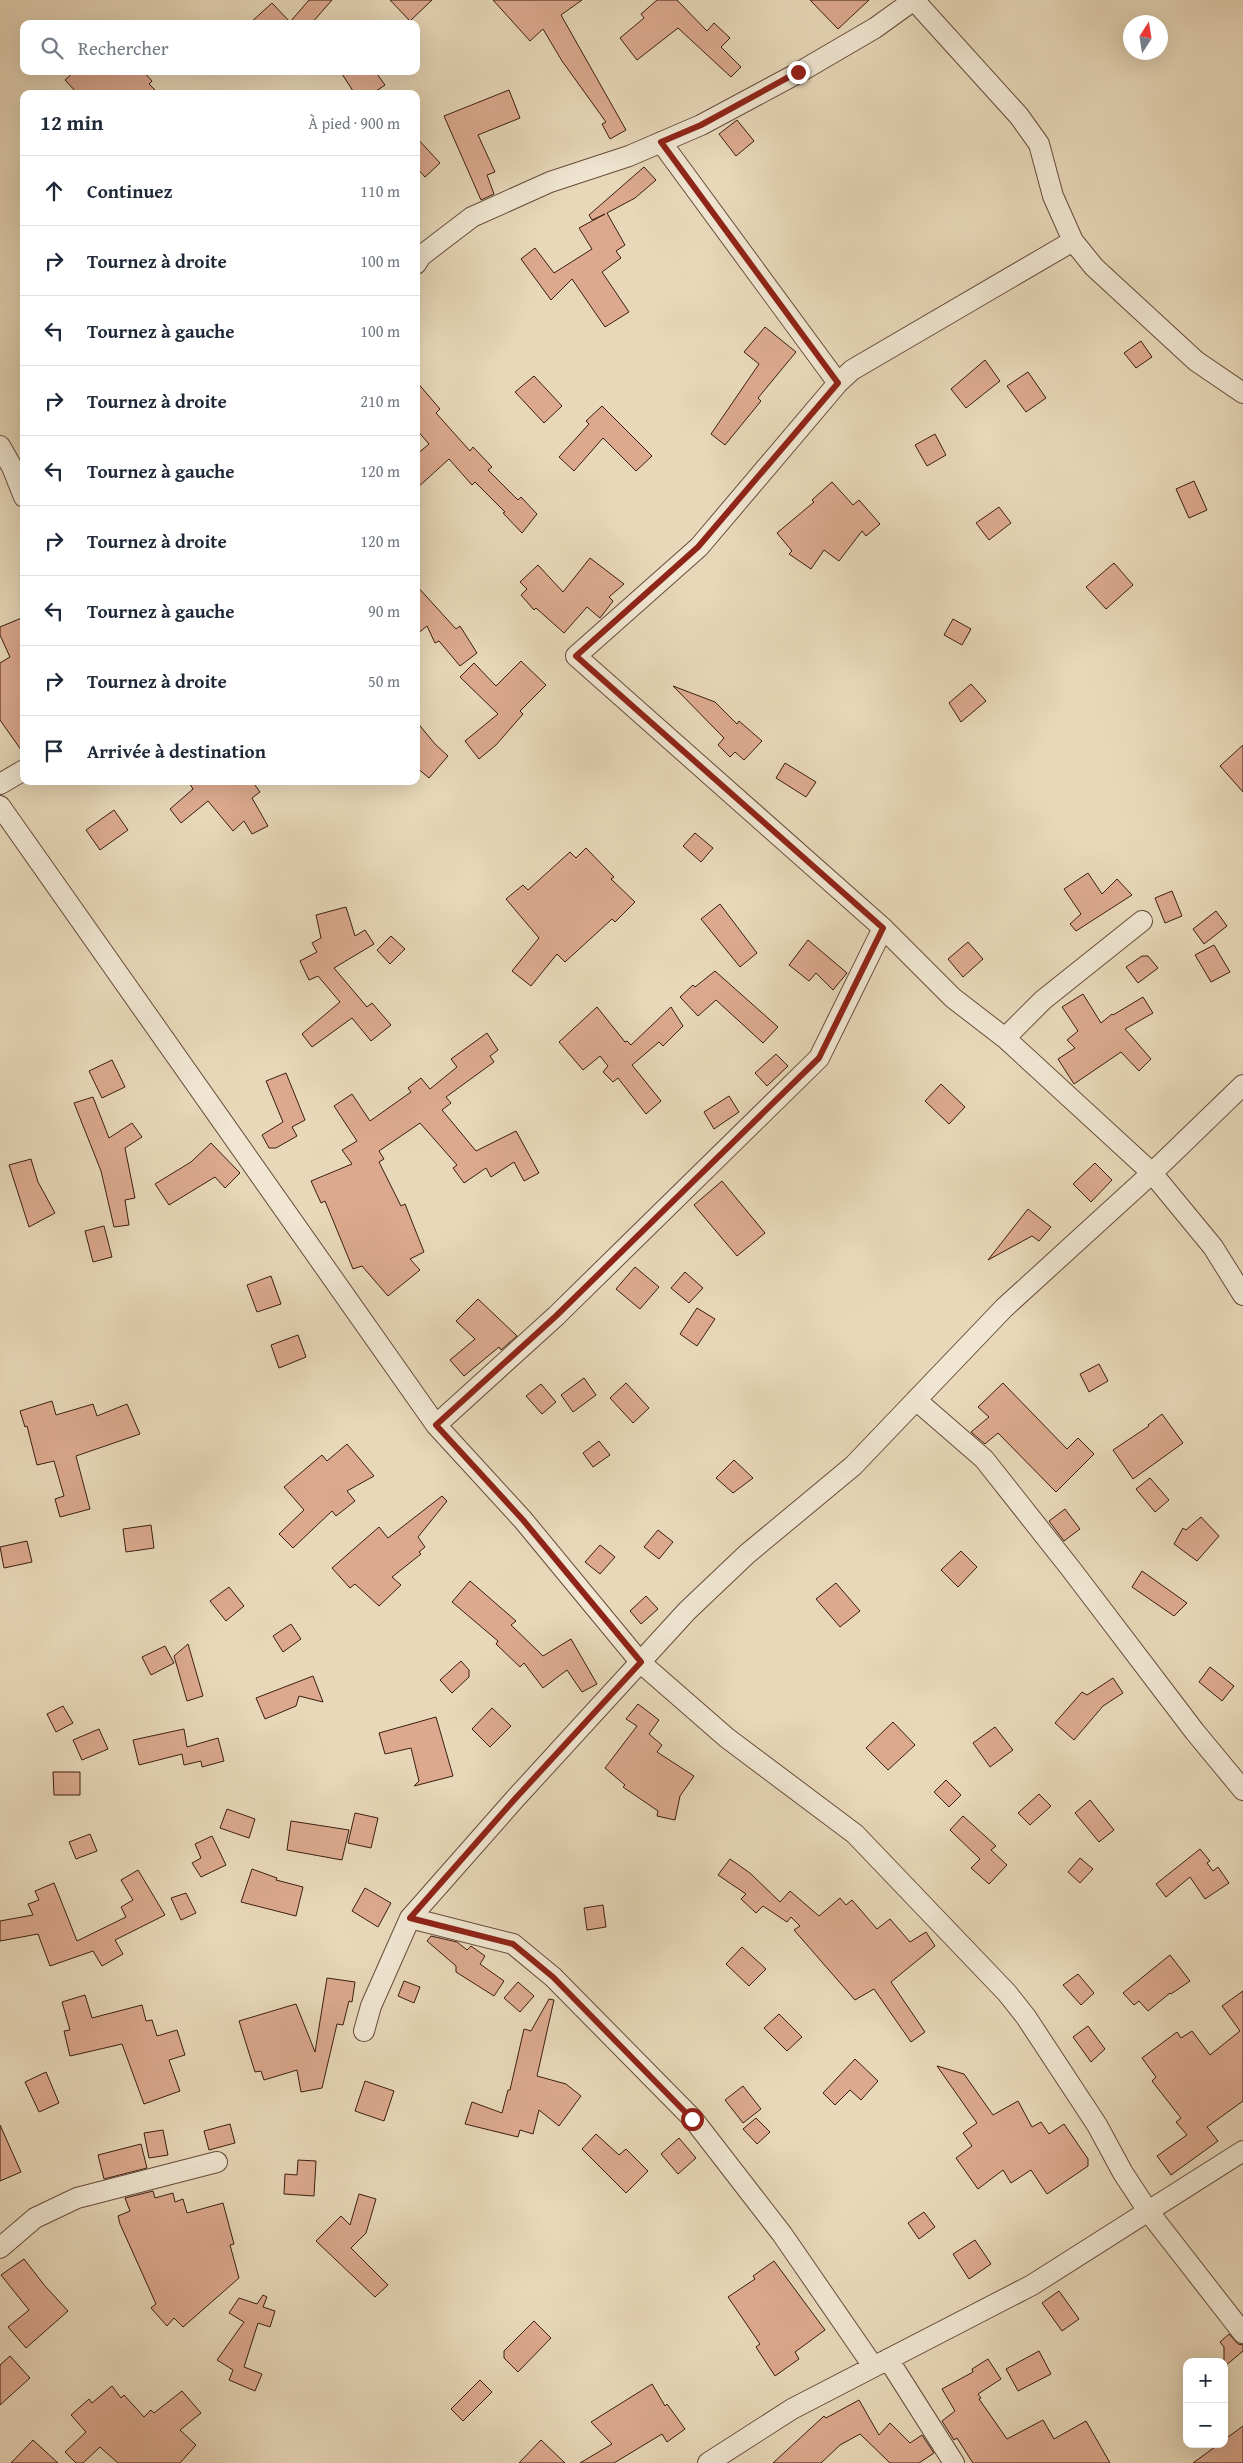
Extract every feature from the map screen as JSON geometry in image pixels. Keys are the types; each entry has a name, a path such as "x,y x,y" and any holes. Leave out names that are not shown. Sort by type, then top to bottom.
{"street":[{"path":"420,258 472,216 550,182 629,156 701,125 876,28 914,0 1019,116 1038,144 1052,196 1073,241 1094,267 1196,361 1243,393"},
{"path":"661,142 838,383"},
{"path":"1073,241 852,370 838,383 698,547 576,656 883,928 953,998 1005,1038 1152,1174 1213,1247 1243,1295"},
{"path":"0,446 12,467 20,488"},
{"path":"0,784 20,772"},
{"path":"0,806 436,1425 523,1520 641,1662 727,1738 855,1834 1007,1993 1026,2017 1097,2125 1123,2173 1148,2211 1243,2333"},
{"path":"1005,1038 1043,1000 1142,921"},
{"path":"436,1425 556,1316 819,1058 883,928"},
{"path":"364,2031 371,2006 410,1918 514,1800 693,1605 747,1554 853,1466 1004,1308 1152,1174 1243,1085"},
{"path":"916,1400 984,1459 1071,1569 1195,1732 1243,1790"},
{"path":"410,1918 513,1944 553,1977 692,2119 880,2362 954,2463"},
{"path":"708,2463 792,2409 1032,2285 1243,2151"},
{"path":"0,2248 35,2218 77,2198 217,2162"}],"building":[{"path":"309,0 332,0 314,20 292,20"},
{"path":"390,0 432,0 411,20"},
{"path":"493,0 582,0 561,15 626,130 610,139 602,124 606,122 562,61 543,29 530,41"},
{"path":"657,0 677,0 707,31 714,23 730,38 721,47 741,67 731,77 678,28 637,60 620,38 644,18 641,14"},
{"path":"810,0 869,0 838,29"},
{"path":"272,3 288,20 253,20"},
{"path":"71,75 147,75 152,81 149,84 155,90 74,90 65,80"},
{"path":"343,75 378,75 385,85 378,90 352,90"},
{"path":"509,90 520,118 478,135 495,172 487,175 494,194 481,200 444,116"},
{"path":"737,120 754,141 736,156 719,134"},
{"path":"420,141 440,163 425,177 420,171"},
{"path":"644,167 656,180 635,198 607,213 625,245 616,251 621,258 602,272 629,312 605,327 572,279 551,300 521,259 535,248 554,273 592,249 579,228 605,214 592,220 589,215"},
{"path":"765,327 796,352 758,398 761,401 725,445 711,434 759,364 744,352"},
{"path":"1141,341 1152,357 1136,368 1124,353"},
{"path":"985,360 1000,381 966,408 951,389"},
{"path":"1028,372 1046,398 1026,412 1007,386"},
{"path":"534,376 562,406 544,423 515,392"},
{"path":"420,386 440,409 436,413 470,451 473,447 492,467 488,470 518,500 521,497 537,514 522,533 503,513 505,512 475,482 472,485 449,459 420,485 420,452 429,444 420,434"},
{"path":"602,406 652,456 636,471 603,438 574,471 559,457 589,424 586,421"},
{"path":"935,434 946,455 927,466 915,445"},
{"path":"1194,481 1207,510 1189,518 1176,489"},
{"path":"832,482 853,505 859,500 880,524 866,536 862,531 839,561 824,550 811,569 789,554 792,551 777,533 814,502 812,500"},
{"path":"999,507 1011,523 989,540 976,523"},
{"path":"590,558 624,584 609,597 613,601 600,618 587,607 564,633 536,608 534,610 521,595 527,589 520,582 538,565 563,592"},
{"path":"1114,563 1133,585 1106,609 1086,587"},
{"path":"420,589 456,629 460,626 477,653 460,666 439,641 435,643 427,626 420,632"},
{"path":"20,619 20,748 0,720 0,663 10,657 0,635 0,627"},
{"path":"953,619 971,629 962,645 944,635"},
{"path":"521,661 546,685 520,711 523,714 496,745 479,759 465,741 498,714 460,677 474,663 496,686"},
{"path":"971,684 986,701 961,722 949,703"},
{"path":"673,686 715,702 737,724 739,721 762,741 744,760 735,752 730,757 718,745 724,738"},
{"path":"420,726 448,756 429,778 420,770"},
{"path":"1243,745 1243,792 1220,766"},
{"path":"785,763 816,782 806,797 776,778"},
{"path":"190,785 255,785 260,792 252,798 268,826 252,834 244,821 233,831 208,801 181,823 170,809 193,789"},
{"path":"114,810 128,830 100,850 86,830"},
{"path":"695,833 713,848 701,862 683,846"},
{"path":"586,848 614,877 611,879 635,902 615,922 612,919 565,962 557,954 531,986 512,971 539,938 506,899 523,885 528,890 570,852 576,858"},
{"path":"1088,873 1102,894 1117,879 1132,895 1076,931 1070,924 1081,914 1064,889"},
{"path":"1172,891 1182,916 1165,923 1155,898"},
{"path":"720,904 757,953 740,967 701,919"},
{"path":"346,907 355,936 365,930 374,944 334,968 367,1007 372,1003 391,1025 371,1041 352,1018 312,1047 302,1034 340,1002 318,976 309,980 300,961 317,952 312,943 321,938 316,915"},
{"path":"1216,911 1227,926 1204,944 1193,929"},
{"path":"391,936 405,949 390,964 377,950"},
{"path":"808,940 847,973 833,990 816,973 809,981 789,965"},
{"path":"968,942 983,959 963,977 948,959"},
{"path":"1214,945 1230,972 1211,982 1195,955"},
{"path":"1142,956 1148,956 1158,968 1138,983 1126,967"},
{"path":"715,971 778,1027 763,1043 716,1000 698,1016 680,997 693,985 695,987"},
{"path":"1083,994 1101,1023 1112,1014 1143,997 1153,1013 1125,1029 1151,1059 1139,1071 1121,1052 1074,1084 1058,1059 1075,1048 1067,1040 1078,1031 1062,1007"},
{"path":"597,1007 625,1042 627,1041 631,1045 671,1007 683,1026 663,1046 659,1042 632,1065 661,1101 646,1114 618,1078 613,1082 603,1072 608,1066 600,1056 583,1070 559,1042"},
{"path":"487,1033 498,1050 490,1056 494,1062 446,1097 451,1103 442,1110 476,1151 516,1131 539,1173 524,1181 514,1162 491,1177 486,1168 464,1183 453,1168 457,1165 420,1123 379,1151 384,1159 379,1162 401,1206 405,1204 424,1252 410,1259 420,1270 388,1296 362,1266 353,1269 325,1201 321,1203 311,1181 352,1164 342,1150 357,1141 334,1106 352,1094 370,1121 411,1092 408,1088 421,1078 430,1089 457,1067 451,1059"},
{"path":"776,1054 788,1066 767,1086 755,1073"},
{"path":"112,1060 125,1087 102,1098 89,1071"},
{"path":"286,1073 305,1120 292,1127 297,1136 276,1148 269,1148 262,1135 283,1122 266,1081"},
{"path":"941,1084 965,1107 949,1124 925,1101"},
{"path":"729,1096 739,1112 714,1129 704,1112"},
{"path":"93,1097 109,1138 132,1123 142,1137 125,1148 135,1198 125,1200 129,1225 114,1227 101,1171 74,1103"},
{"path":"211,1143 240,1173 225,1188 215,1177 169,1205 155,1184 191,1162"},
{"path":"31,1159 38,1182 55,1213 29,1227 9,1165"},
{"path":"1095,1163 1112,1180 1091,1202 1073,1184"},
{"path":"722,1181 765,1233 737,1256 694,1205"},
{"path":"1028,1209 1051,1227 1039,1241 1032,1236 988,1260"},
{"path":"104,1226 112,1257 93,1262 85,1231"},
{"path":"635,1267 659,1287 640,1309 616,1289"},
{"path":"685,1272 703,1288 689,1303 671,1288"},
{"path":"271,1276 281,1304 257,1312 247,1285"},
{"path":"478,1299 517,1336 501,1350 499,1347 464,1376 450,1360 475,1339 456,1321"},
{"path":"697,1308 715,1319 697,1346 680,1334"},
{"path":"298,1335 306,1357 279,1368 271,1345"},
{"path":"1099,1364 1108,1381 1089,1392 1080,1374"},
{"path":"584,1378 596,1395 573,1412 561,1395"},
{"path":"626,1383 649,1408 633,1423 610,1398"},
{"path":"1003,1383 1067,1449 1078,1438 1094,1454 1056,1492 998,1433 985,1444 971,1432 989,1417 978,1407"},
{"path":"541,1384 556,1402 542,1414 526,1396"},
{"path":"52,1401 56,1415 93,1404 97,1416 127,1404 140,1434 76,1456 90,1509 60,1517 55,1499 64,1496 54,1461 37,1465 27,1426 25,1427 20,1411"},
{"path":"1162,1414 1183,1443 1133,1479 1113,1450 1149,1426"},
{"path":"599,1441 610,1455 593,1467 583,1453"},
{"path":"347,1444 374,1476 347,1491 355,1501 336,1516 332,1511 293,1548 279,1534 304,1510 284,1487 322,1455 327,1461"},
{"path":"734,1460 753,1478 733,1493 716,1478"},
{"path":"1150,1478 1169,1500 1155,1512 1136,1489"},
{"path":"442,1496 447,1501 418,1537 425,1547 419,1552 421,1554 392,1577 401,1585 379,1606 355,1584 350,1588 332,1568 379,1527 388,1538"},
{"path":"1065,1509 1080,1529 1064,1541 1049,1521"},
{"path":"1201,1517 1219,1536 1197,1561 1174,1544 1183,1528 1186,1530"},
{"path":"151,1525 154,1548 126,1552 123,1529"},
{"path":"658,1530 673,1542 659,1559 644,1547"},
{"path":"27,1541 32,1562 4,1568 0,1547"},
{"path":"600,1545 615,1557 600,1574 585,1562"},
{"path":"961,1551 977,1567 958,1587 941,1570"},
{"path":"1142,1571 1187,1603 1174,1616 1132,1587"},
{"path":"470,1581 516,1621 511,1625 543,1656 571,1639 597,1684 582,1692 567,1670 543,1688 524,1663 520,1667 496,1644 498,1641 452,1602"},
{"path":"836,1583 860,1611 840,1627 816,1599"},
{"path":"229,1587 244,1606 226,1621 210,1601"},
{"path":"646,1596 658,1609 641,1624 630,1611"},
{"path":"291,1624 301,1639 283,1652 273,1636"},
{"path":"188,1644 203,1696 187,1701 174,1656"},
{"path":"165,1646 174,1663 151,1675 142,1657"},
{"path":"461,1661 469,1670 469,1677 452,1693 440,1680"},
{"path":"1210,1667 1234,1686 1222,1701 1199,1682"},
{"path":"313,1676 323,1702 299,1696 296,1706 265,1719 256,1698"},
{"path":"1113,1678 1123,1693 1103,1706 1074,1740 1055,1723 1082,1692 1087,1695"},
{"path":"638,1704 659,1720 649,1734 662,1745 657,1752 694,1776 680,1796 675,1820 657,1816 658,1811 623,1787 625,1785 605,1768 637,1726 626,1719"},
{"path":"63,1706 73,1723 56,1732 47,1714"},
{"path":"492,1708 511,1726 490,1747 472,1729"},
{"path":"436,1717 453,1776 414,1786 419,1781 411,1748 385,1754 379,1733"},
{"path":"893,1722 915,1745 888,1770 866,1748"},
{"path":"995,1727 1013,1750 990,1767 973,1743"},
{"path":"99,1729 108,1749 82,1760 73,1740"},
{"path":"184,1729 187,1747 218,1738 224,1761 202,1767 201,1761 184,1765 182,1754 139,1765 133,1740"},
{"path":"53,1772 80,1772 80,1795 54,1795"},
{"path":"946,1780 961,1795 949,1807 934,1792"},
{"path":"1039,1794 1051,1806 1030,1825 1018,1813"},
{"path":"1090,1800 1114,1830 1099,1842 1075,1813"},
{"path":"227,1809 255,1819 249,1838 220,1828"},
{"path":"355,1813 378,1818 371,1848 348,1843"},
{"path":"963,1816 996,1846 991,1850 1007,1865 989,1884 971,1868 980,1859 950,1830"},
{"path":"291,1821 349,1830 342,1860 287,1850"},
{"path":"90,1834 97,1851 76,1859 69,1842"},
{"path":"212,1836 226,1865 201,1877 192,1863 201,1858 195,1844"},
{"path":"1200,1849 1210,1861 1207,1863 1213,1871 1218,1867 1229,1883 1205,1899 1190,1877 1166,1897 1156,1884"},
{"path":"1080,1858 1093,1869 1080,1883 1068,1872"},
{"path":"730,1859 750,1873 780,1902 790,1891 819,1916 840,1898 846,1905 852,1900 877,1929 890,1919 910,1942 926,1932 935,1946 891,1982 925,2032 911,2042 874,1989 855,2000 794,1930 800,1926 791,1917 787,1922 763,1906 756,1913 741,1899 746,1894 718,1875"},
{"path":"252,1869 277,1878 276,1880 303,1887 296,1916 241,1902"},
{"path":"138,1870 165,1915 115,1940 123,1954 102,1966 93,1951 50,1966 38,1934 0,1941 0,1921 33,1915 28,1904 39,1900 35,1891 54,1883 77,1941 126,1917 121,1907 133,1900 121,1880"},
{"path":"365,1888 391,1903 378,1927 352,1911"},
{"path":"186,1893 196,1913 181,1920 171,1898"},
{"path":"603,1905 606,1927 587,1930 584,1908"},
{"path":"431,1936 457,1942 467,1950 471,1946 485,1956 480,1964 504,1981 494,1996 456,1972 456,1966 427,1941"},
{"path":"742,1947 766,1969 749,1986 726,1964"},
{"path":"1170,1955 1190,1981 1170,1993 1148,2011 1139,2001 1134,2005 1123,1993"},
{"path":"1078,1974 1094,1993 1081,2005 1063,1985"},
{"path":"327,1978 355,1982 352,2002 349,2001 343,2025 337,2024 322,2088 301,2092 297,2070 264,2080 261,2071 255,2072 239,2021 296,2004 315,2052"},
{"path":"404,1981 420,1987 414,2003 398,1996"},
{"path":"518,1982 534,1996 520,2012 504,1998"},
{"path":"1243,1991 1243,2101 1207,2127 1218,2141 1171,2175 1157,2156 1187,2135 1176,2122 1181,2118 1152,2081 1156,2077 1142,2058 1177,2032 1181,2038 1192,2031 1210,2055 1240,2031 1222,2006"},
{"path":"85,1995 92,2018 142,2005 146,2021 152,2020 157,2036 177,2030 185,2055 169,2060 180,2091 144,2104 122,2044 70,2056 64,2031 70,2030 62,2002"},
{"path":"549,1999 554,2000 537,2076 566,2084 581,2096 559,2126 539,2110 533,2134 520,2130 518,2137 465,2124 472,2102 502,2113 508,2090 510,2090 524,2029 531,2031"},
{"path":"779,2014 802,2037 787,2051 764,2028"},
{"path":"1088,2026 1105,2049 1091,2062 1073,2037"},
{"path":"855,2059 878,2081 861,2100 850,2090 835,2105 823,2093"},
{"path":"937,2066 964,2074 993,2115 1018,2101 1032,2127 1041,2122 1049,2134 1064,2124 1088,2159 1088,2166 1047,2194 1031,2170 1011,2183 1003,2170 978,2189 956,2158 972,2146 963,2133 977,2123"},
{"path":"46,2072 59,2103 39,2112 25,2082"},
{"path":"365,2081 394,2091 384,2121 355,2111"},
{"path":"743,2086 761,2109 743,2123 725,2100"},
{"path":"756,2118 770,2132 757,2144 743,2129"},
{"path":"230,2124 235,2143 209,2150 204,2131"},
{"path":"0,2125 21,2172 0,2181"},
{"path":"163,2130 168,2155 149,2158 144,2133"},
{"path":"596,2134 619,2155 626,2149 648,2171 626,2193 582,2149"},
{"path":"679,2138 696,2158 678,2174 661,2154"},
{"path":"141,2144 147,2168 104,2179 98,2155"},
{"path":"298,2160 316,2161 314,2196 284,2194 285,2174 297,2175"},
{"path":"153,2191 155,2198 173,2193 175,2202 183,2199 187,2213 223,2203 234,2244 230,2245 239,2278 183,2327 174,2318 167,2326 151,2308 156,2304 118,2216 130,2211 125,2198"},
{"path":"359,2194 376,2199 366,2233 351,2248 388,2285 375,2297 316,2241 341,2216 350,2225"},
{"path":"924,2212 935,2227 919,2239 908,2223"},
{"path":"975,2240 991,2264 969,2279 953,2254"},
{"path":"24,2259 68,2311 26,2348 8,2327 29,2310 1,2275"},
{"path":"774,2261 825,2330 795,2352 799,2359 775,2376 756,2347 760,2344 728,2297 755,2279 753,2276"},
{"path":"1059,2291 1079,2319 1062,2331 1042,2303"},
{"path":"263,2295 267,2297 263,2307 275,2311 270,2327 258,2323 244,2367 262,2374 255,2391 229,2380 233,2370 217,2360 244,2322 229,2313 239,2298 257,2304"},
{"path":"534,2321 551,2338 518,2372 504,2358 504,2351"},
{"path":"1229,2334 1238,2344 1243,2345 1243,2351 1228,2364 1228,2358 1224,2358 1224,2347 1220,2342"},
{"path":"1039,2351 1051,2374 1018,2391 1006,2369"},
{"path":"10,2356 30,2378 0,2405 0,2365"},
{"path":"988,2359 1001,2379 978,2394 981,2398 979,2399 1007,2439 1043,2420 1054,2439 1086,2421 1110,2463 973,2463 957,2438 954,2440 942,2421 955,2411 942,2389 973,2372 972,2369"},
{"path":"480,2380 492,2392 463,2421 451,2409"},
{"path":"652,2384 665,2406 667,2404 685,2429 667,2442 662,2434 614,2463 580,2463 612,2444 591,2422"},
{"path":"112,2386 121,2398 124,2395 144,2417 151,2410 154,2413 182,2391 201,2413 180,2430 196,2445 180,2463 118,2463 100,2447 83,2463 76,2463 65,2452 86,2432 71,2415 89,2399 92,2403"},
{"path":"859,2400 879,2435 890,2423 910,2443 922,2435 934,2453 919,2463 890,2463 860,2434 840,2445 821,2463 773,2463 824,2416 826,2418"},
{"path":"1243,2426 1243,2463 1193,2463 1214,2448 1228,2448 1228,2437"},
{"path":"33,2440 58,2463 11,2463"},
{"path":"541,2440 565,2463 519,2463"}],"route":[{"path":"692,2119 553,1977 513,1944 410,1918 514,1800 641,1662 523,1520 436,1425 556,1316 819,1058 829,1042 883,928 576,656 698,547 838,383 661,142 701,125 798,72"}]}
